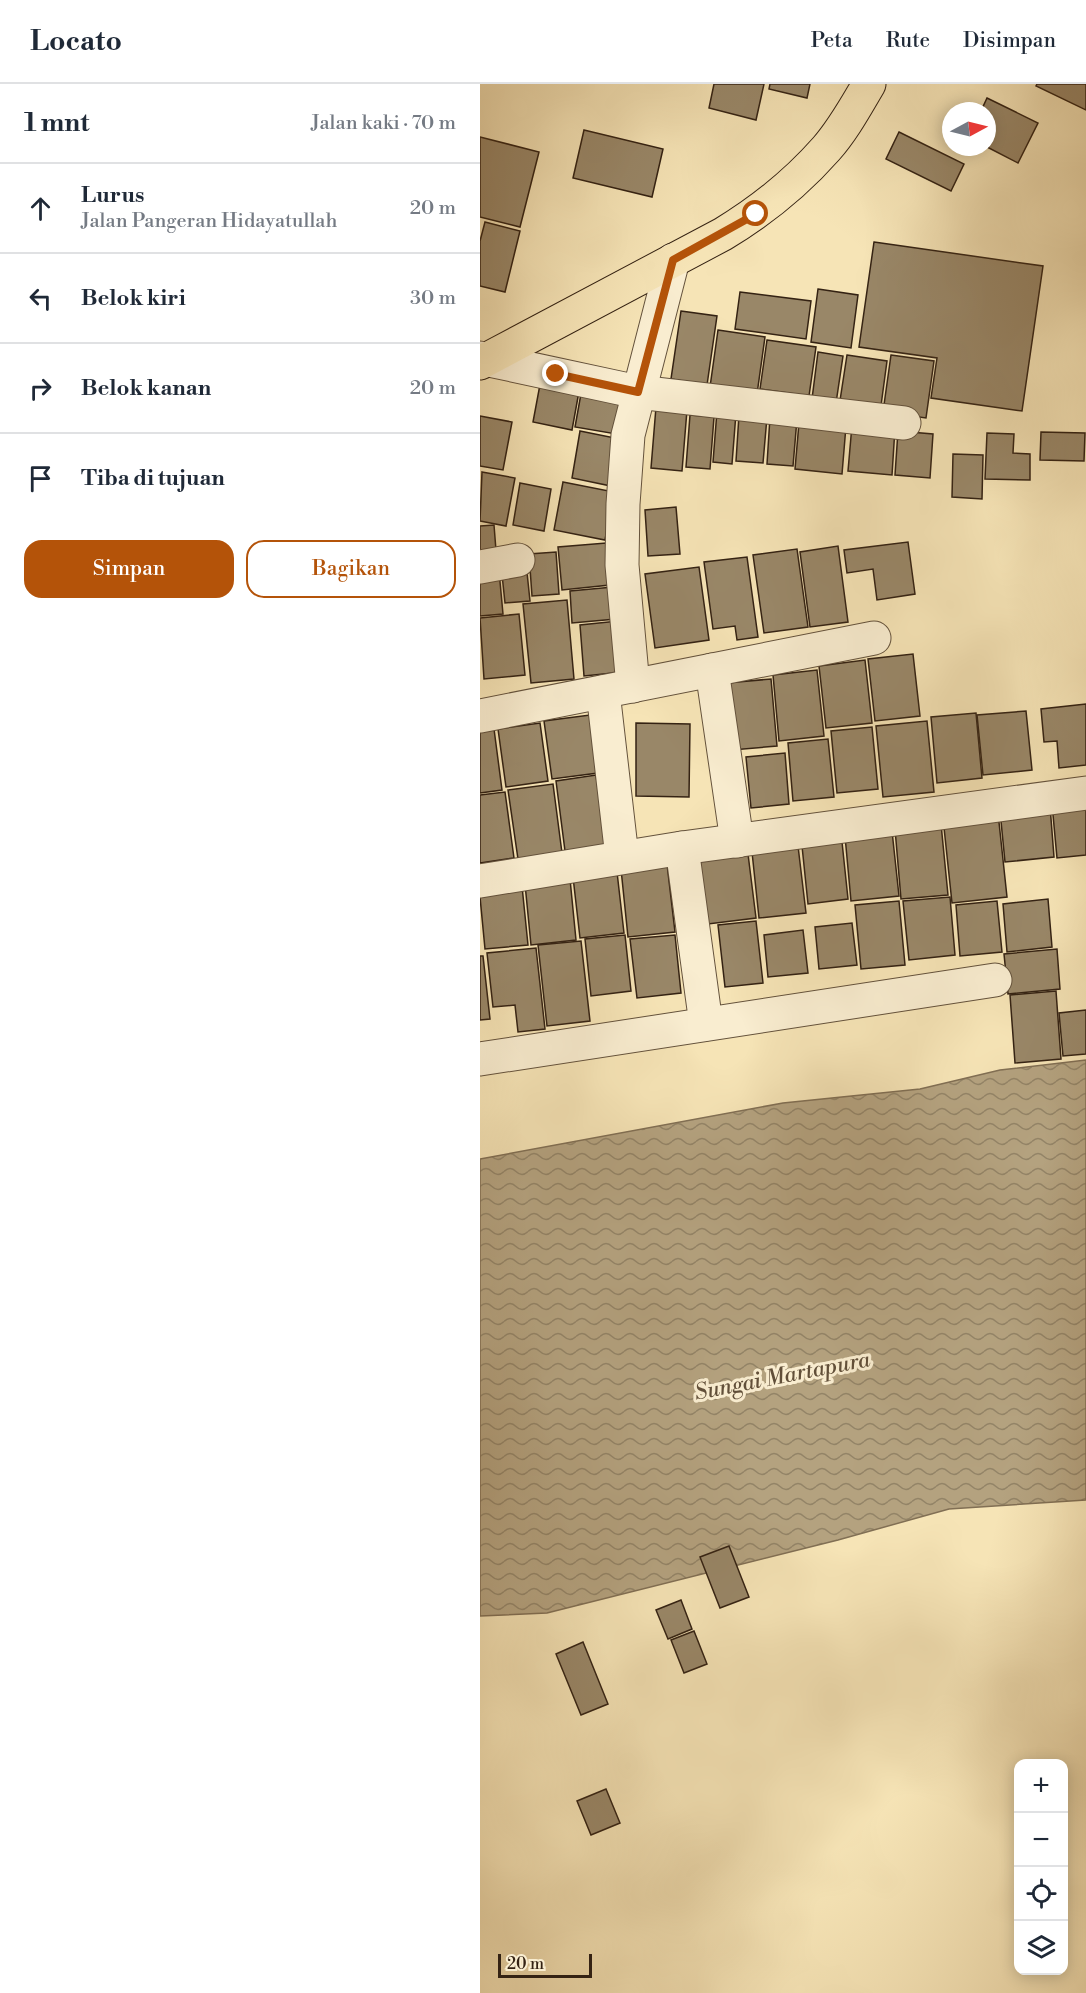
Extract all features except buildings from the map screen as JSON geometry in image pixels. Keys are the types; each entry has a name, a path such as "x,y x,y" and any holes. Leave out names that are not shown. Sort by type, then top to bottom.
{"main road":[{"path":"483,360 756,214 791,184 826,149 847,121 869,84"}],"street":[{"path":"622,857 618,689 623,504 628,435 673,260"},
{"path":"483,360 638,392 904,423"},
{"path":"480,567 518,560"},
{"path":"480,716 874,638"},
{"path":"712,670 737,841"},
{"path":"480,881 682,848 1086,793"},
{"path":"682,848 706,1024"},
{"path":"480,1059 995,980"}],"water":[{"name":"Sungai Martapura","path":"1086,1060 1086,1500 949,1509 838,1540 547,1613 480,1616 480,1159 783,1103 920,1089 1000,1070"}],"route":[{"path":"556,374 638,392 673,260 756,214"}]}
